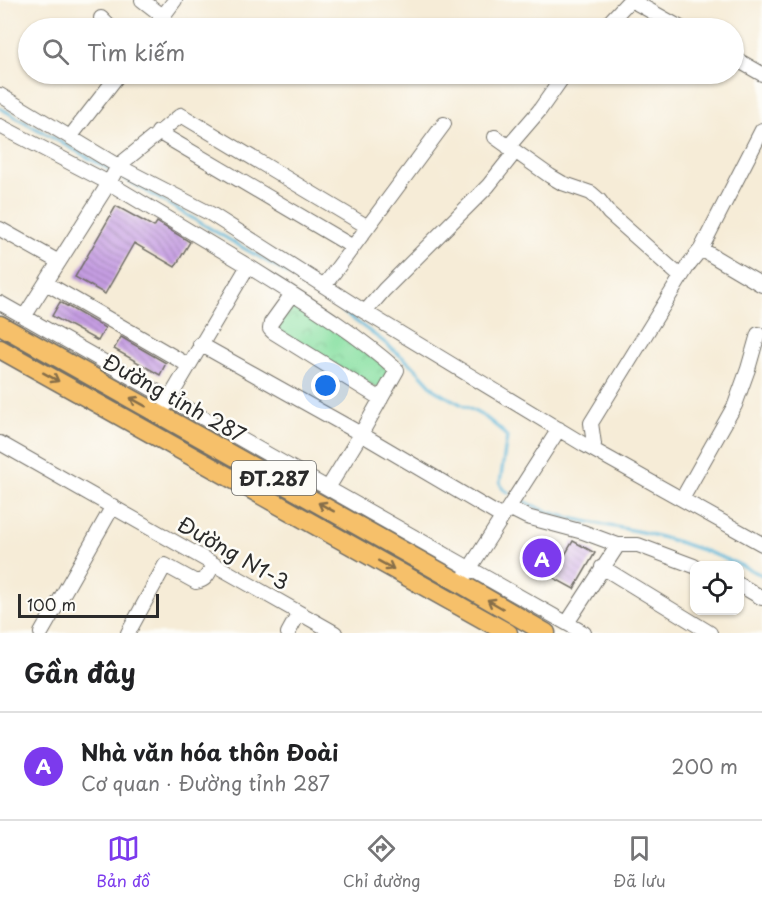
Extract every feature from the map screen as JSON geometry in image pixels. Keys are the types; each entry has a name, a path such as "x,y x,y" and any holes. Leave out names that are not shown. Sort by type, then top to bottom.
{"main road":[{"path":"1,350 6,329"},
{"name":"Đường tỉnh 287","path":"6,329 160,414 465,576 546,633"},
{"name":"Đường tỉnh 287","path":"1,350 508,633"}],"street":[{"path":"142,0 164,16 175,0"},
{"path":"614,18 631,0 663,18"},
{"path":"744,64 762,74"},
{"path":"70,137 111,84"},
{"path":"365,312 488,186 511,149 558,84"},
{"path":"0,95 118,166 211,214 365,312 559,429 762,544"},
{"path":"24,317 110,183 118,166 181,115 368,227"},
{"path":"324,286 444,124"},
{"path":"0,126 110,183 248,266 347,329 397,370 328,488"},
{"path":"593,449 591,423 681,277 701,249 762,130"},
{"path":"158,132 353,247"},
{"path":"495,137 562,183 591,193 609,213 681,277"},
{"path":"0,229 59,262"},
{"path":"701,249 762,285"},
{"path":"160,414 248,266"},
{"path":"46,283 188,365"},
{"path":"292,294 271,323 270,329 273,333 381,399"},
{"path":"0,303 328,488 465,576 584,633"},
{"path":"682,499 735,405 758,334"},
{"path":"200,344 506,512 583,532 618,545 639,545 690,564"},
{"path":"465,576 559,429"},
{"name":"Đường N1-3","path":"0,442 335,633"},
{"path":"41,633 113,507"},
{"path":"567,623 618,545"},
{"path":"128,633 165,565 196,582 206,578 213,564"},
{"path":"602,567 710,633"},
{"path":"744,587 762,598"},
{"path":"288,633 299,613"}],"green space":[{"path":"290,304 301,305 389,369 389,374 381,387 377,388 272,331"}],"building":[{"path":"116,206 154,227 157,222 190,242 175,267 134,243 105,294 75,277"},
{"path":"60,302 105,328 98,341 52,316"},
{"path":"121,337 166,363 160,375 114,349"},
{"path":"573,541 595,553 574,589 552,577"}],"waterway":[{"path":"0,108 108,169"},
{"path":"122,177 307,285 384,342 414,367 436,391 485,417 500,429 507,437 500,483 509,493"},
{"path":"522,500 566,517 676,541 720,556 762,575"}],"place":[{"name":"Nhà văn hóa thôn Đoài","path":"542,558"}]}
